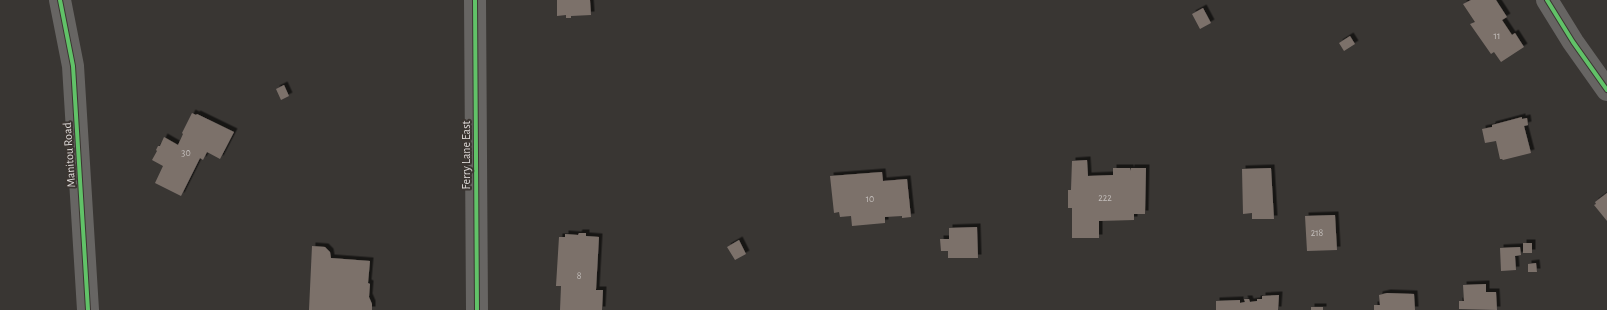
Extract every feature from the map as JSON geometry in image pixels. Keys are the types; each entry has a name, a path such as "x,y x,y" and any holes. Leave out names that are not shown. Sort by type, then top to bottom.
{"street":[{"name":"Manitou Road","path":"60,0 73,66 88,310"},
{"name":"Ferry Lane East","path":"475,0 477,310"},
{"path":"1547,0 1573,42 1607,90"}],"building":[{"path":"557,0 590,0 591,15 571,16 571,18 566,18 566,15 557,16"},
{"path":"1471,0 1496,0 1507,17 1502,20 1512,35 1515,33 1524,47 1501,62 1494,52 1491,54 1470,24 1475,22 1463,4"},
{"path":"1203,8 1211,23 1200,29 1192,14"},
{"path":"1350,36 1355,44 1344,51 1339,43"},
{"path":"284,85 289,96 281,100 276,89"},
{"path":"192,113 234,132 220,159 207,152 203,160 200,158 181,196 155,183 163,166 152,160 164,137 178,145"},
{"path":"1522,117 1522,119 1527,118 1528,125 1524,126 1531,153 1503,160 1500,159 1496,141 1485,143 1482,129"},
{"path":"1087,160 1088,176 1113,175 1113,168 1130,168 1131,171 1131,168 1146,168 1145,214 1134,214 1134,220 1099,221 1099,238 1072,238 1072,208 1068,208 1068,190 1071,190 1072,161"},
{"path":"1271,168 1274,219 1252,219 1252,213 1243,214 1242,169"},
{"path":"882,172 883,181 907,179 911,217 885,217 885,223 852,226 851,216 840,217 839,212 834,213 830,176"},
{"path":"1607,193 1607,221 1594,205 1596,204 1595,202"},
{"path":"1335,215 1337,250 1307,251 1305,216"},
{"path":"977,227 978,258 948,258 948,251 941,251 940,239 949,239 949,228"},
{"path":"579,233 586,233 586,236 599,237 596,290 603,290 602,310 560,310 561,286 556,286 559,237 565,237 565,234 578,235"},
{"path":"739,240 746,254 735,260 727,247"},
{"path":"1523,243 1532,243 1532,253 1523,253"},
{"path":"312,246 325,247 330,252 331,258 370,261 368,283 370,284 369,297 372,304 372,310 309,310"},
{"path":"1520,247 1521,255 1515,256 1516,270 1501,271 1500,248"},
{"path":"1536,263 1537,272 1528,272 1528,264"},
{"path":"1486,284 1486,292 1496,292 1497,310 1459,309 1459,301 1464,301 1463,285"},
{"path":"1387,293 1414,294 1415,310 1374,310 1374,305 1380,305 1379,295"},
{"path":"1279,295 1278,310 1216,310 1216,301 1240,300 1240,303 1245,302 1244,299 1249,299 1250,302 1257,301 1257,299 1262,299 1262,296"},
{"path":"1311,307 1323,307 1323,310 1311,310"}],"cycle path":[{"path":"60,0 73,66 88,310"},
{"path":"475,0 477,310"},
{"path":"1547,0 1573,42 1607,90"}]}
